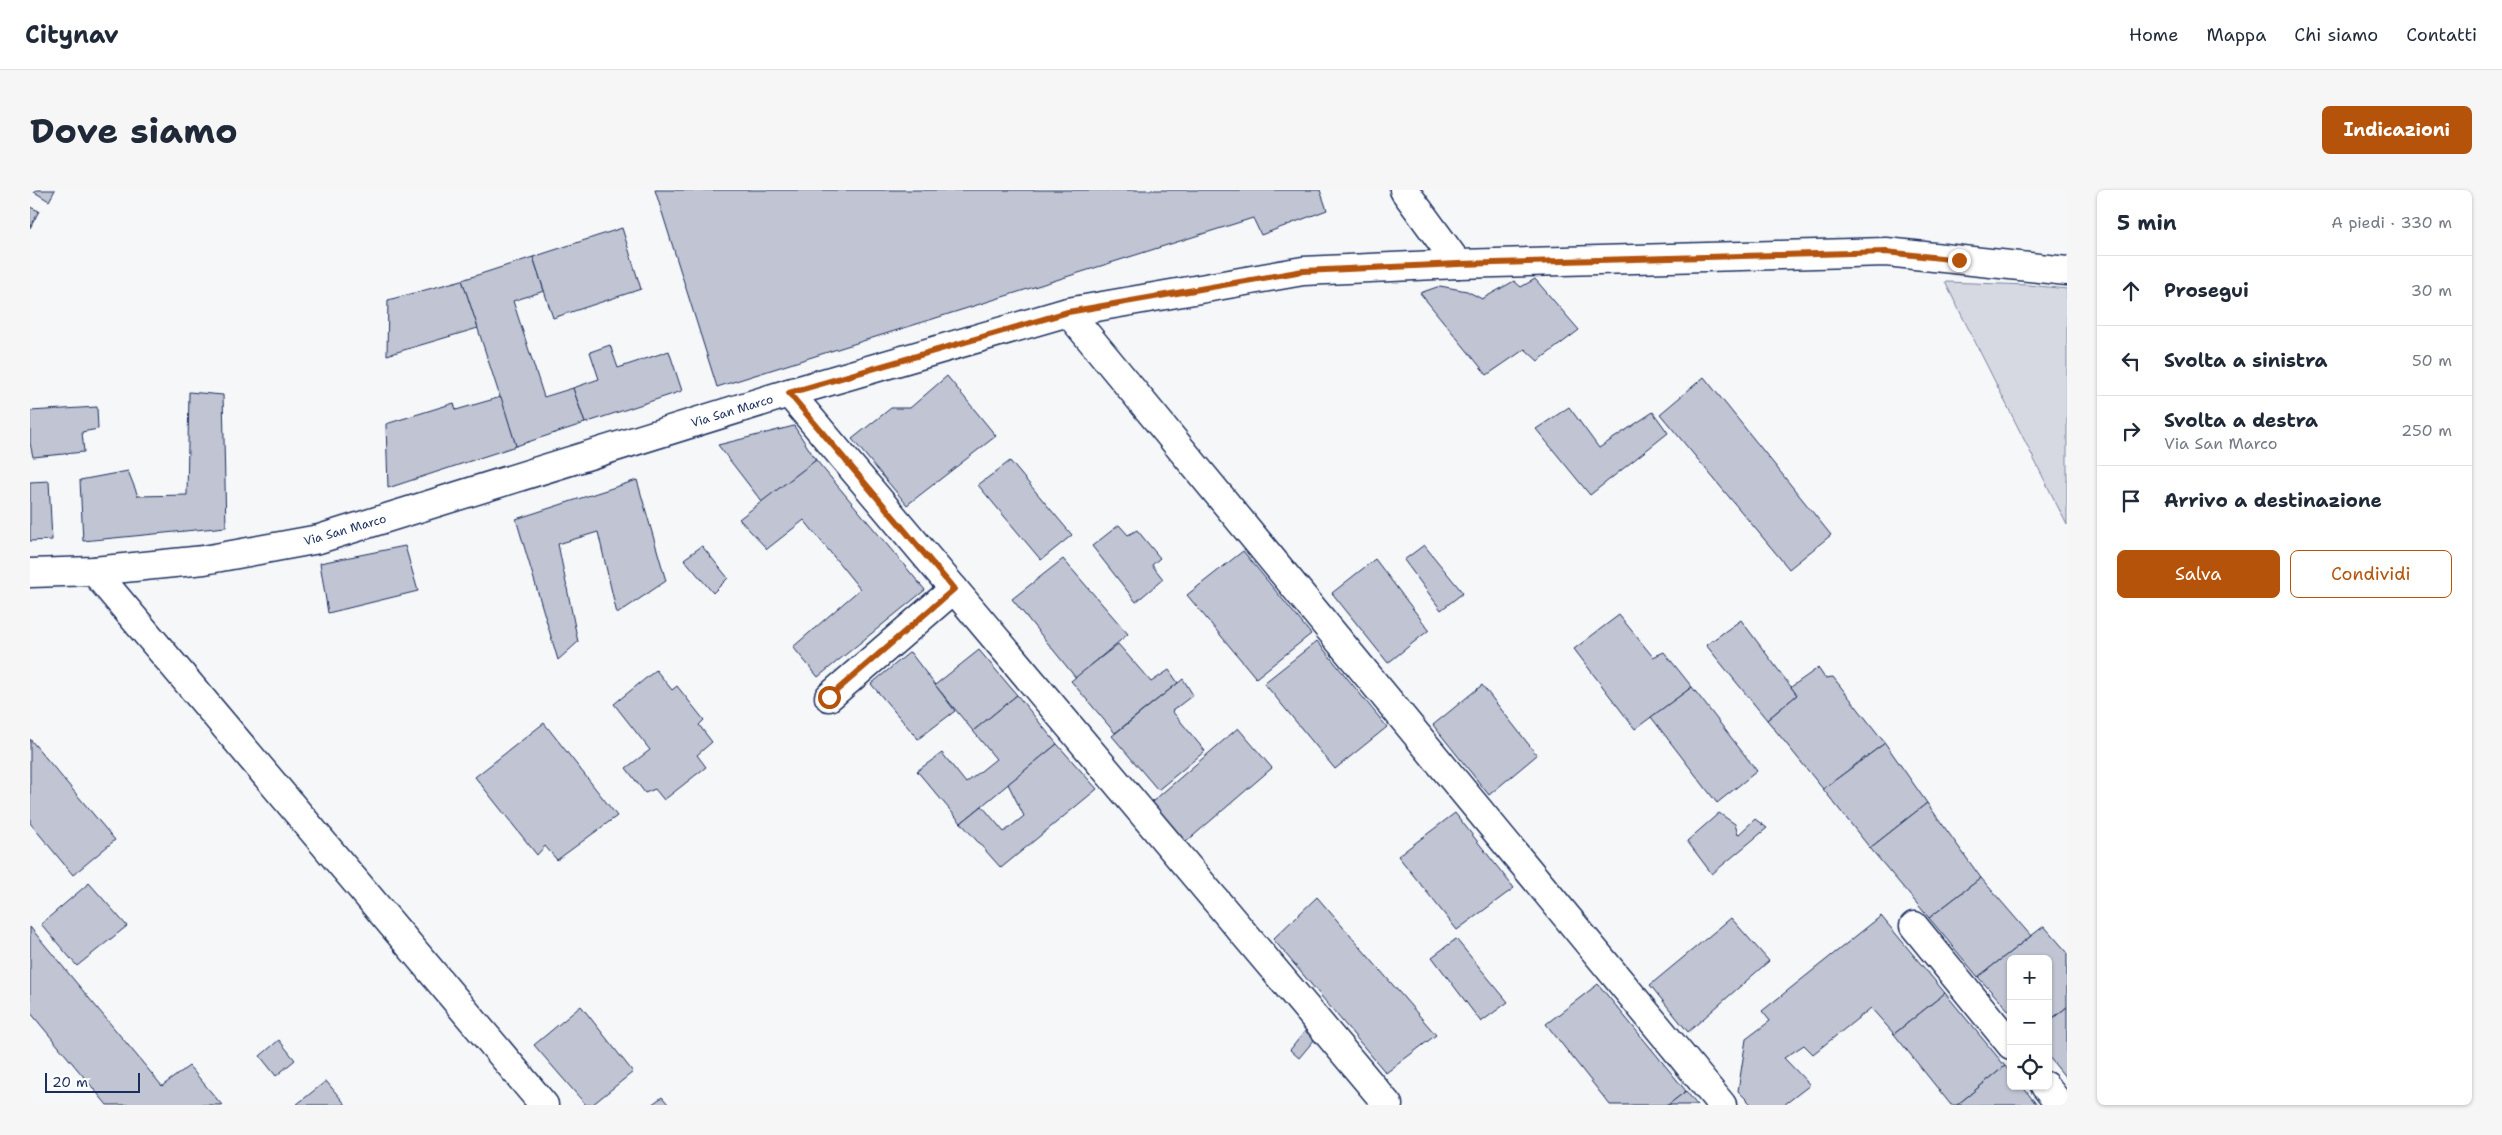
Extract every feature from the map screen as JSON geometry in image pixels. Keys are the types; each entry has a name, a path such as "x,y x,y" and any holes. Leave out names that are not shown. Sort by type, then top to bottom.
{"street":[{"path":"1404,190 1458,264"},
{"name":"Via San Marco","path":"30,573 94,571 204,560 319,539 789,393 1068,312 1303,271 1458,264 1886,252 2067,271"},
{"path":"1068,312 1722,1105"},
{"path":"789,393 1388,1105"},
{"path":"94,571 544,1105"},
{"path":"829,697 954,589"},
{"path":"1914,926 2007,1040"},
{"path":"2048,1090 2060,1105"}],"shaded area":[{"path":"1945,282 2029,285 2067,289 2067,525"}],"building":[{"path":"31,190 55,190 49,201"},
{"path":"655,190 1320,190 1327,210 1261,235 1253,218 717,387"},
{"path":"30,207 39,211 30,228"},
{"path":"622,228 641,289 553,318 533,257"},
{"path":"533,257 544,291 513,301 544,397 573,388 585,423 516,446 462,280"},
{"path":"1535,279 1579,330 1538,361 1525,349 1487,375 1420,293 1440,286 1467,291 1482,299 1514,281 1521,287"},
{"path":"462,280 478,328 387,355 388,300"},
{"path":"610,345 618,368 669,351 682,391 585,423 573,388 599,379 590,352"},
{"path":"947,376 996,436 907,505 852,439 891,408 910,408"},
{"path":"1704,377 1831,535 1789,569 1660,414"},
{"path":"189,392 223,395 226,527 83,541 80,480 128,471 138,496 187,495"},
{"path":"501,397 516,446 388,488 386,424 454,403 456,410"},
{"path":"97,407 98,429 82,432 84,452 33,457 30,443 30,411"},
{"path":"1569,407 1599,448 1653,412 1668,433 1590,495 1536,429"},
{"path":"794,426 816,460 762,502 718,445"},
{"path":"816,460 925,590 818,677 793,647 860,589 804,520 767,549 739,519"},
{"path":"1010,461 1072,535 1041,560 978,485"},
{"path":"637,480 666,581 617,614 598,532 558,544 578,642 558,660 516,519"},
{"path":"49,481 52,540 30,541 30,482"},
{"path":"1119,525 1128,535 1137,530 1160,558 1152,565 1163,579 1136,602 1092,546"},
{"path":"1424,545 1463,593 1441,610 1404,560"},
{"path":"405,546 418,591 328,613 320,563"},
{"path":"702,546 728,578 713,593 684,559"},
{"path":"1243,551 1311,634 1256,678 1187,595"},
{"path":"1063,559 1128,634 1076,678 1012,599"},
{"path":"1375,559 1429,630 1388,663 1332,593"},
{"path":"1619,615 1653,657 1664,652 1692,687 1635,729 1574,649"},
{"path":"1741,620 1797,695 1767,720 1706,645"},
{"path":"1317,641 1387,727 1335,769 1264,683"},
{"path":"1118,644 1151,682 1169,670 1178,683 1115,733 1071,681"},
{"path":"979,650 1017,695 973,731 935,685"},
{"path":"910,652 955,711 918,739 871,684"},
{"path":"1818,668 1825,678 1833,677 1885,743 1823,789 1767,720 1797,695 1791,687"},
{"path":"656,670 672,690 677,686 704,720 699,725 712,742 697,755 706,767 664,800 655,789 645,793 626,768 650,750 614,704"},
{"path":"1183,679 1193,695 1172,711 1205,751 1158,790 1112,736"},
{"path":"1482,685 1537,755 1489,795 1433,725"},
{"path":"1692,687 1757,771 1717,803 1651,717"},
{"path":"1017,695 1057,744 961,823 917,771 942,753 966,783 996,759 973,731"},
{"path":"544,723 617,816 557,860 545,846 537,855 475,777"},
{"path":"1238,728 1272,768 1186,842 1152,802"},
{"path":"30,739 115,840 73,875 30,823"},
{"path":"1885,743 1927,803 1870,848 1823,789"},
{"path":"1057,744 1097,789 1001,868 961,823 982,806 1004,832 1024,816 1008,784"},
{"path":"1927,803 1981,878 1929,918 1870,848"},
{"path":"1455,813 1514,888 1457,930 1398,856"},
{"path":"1719,813 1735,824 1738,835 1755,819 1767,828 1712,874 1687,841"},
{"path":"1981,878 2031,936 1978,977 1929,918"},
{"path":"89,883 127,926 77,966 41,924"},
{"path":"1317,897 1436,1035 1386,1073 1273,939"},
{"path":"1881,916 1945,993 1894,1034 1871,1008 1813,1054 1804,1045 1784,1058 1810,1085 1784,1105 1752,1105 1738,1091 1746,1039 1770,1021 1762,1011"},
{"path":"1731,918 1769,961 1688,1032 1650,985"},
{"path":"2044,926 2067,952 2067,1007 2052,1019 2052,955 2007,955 2007,1009 1978,977"},
{"path":"30,927 162,1086 189,1066 222,1105 107,1105 30,1012"},
{"path":"1456,939 1508,1002 1481,1022 1432,957"},
{"path":"1598,984 1686,1091 1668,1105 1610,1105 1546,1024"},
{"path":"1945,993 2005,1066 1957,1105 1951,1105 1894,1034"},
{"path":"581,1006 633,1072 592,1105 586,1105 534,1045"},
{"path":"2067,1007 2067,1079 2052,1061 2052,1019"},
{"path":"1305,1031 1315,1039 1299,1058 1290,1050"},
{"path":"279,1040 295,1060 276,1076 260,1056"},
{"path":"2005,1066 2007,1068 2007,1090 2025,1090 2037,1105 1957,1105"},
{"path":"326,1081 346,1105 296,1105"},
{"path":"1686,1091 1697,1105 1668,1105"},
{"path":"662,1097 669,1105 651,1105"}],"route":[{"path":"829,697 954,589 789,393 1068,312 1303,271 1458,264 1886,252 1959,260"}]}
